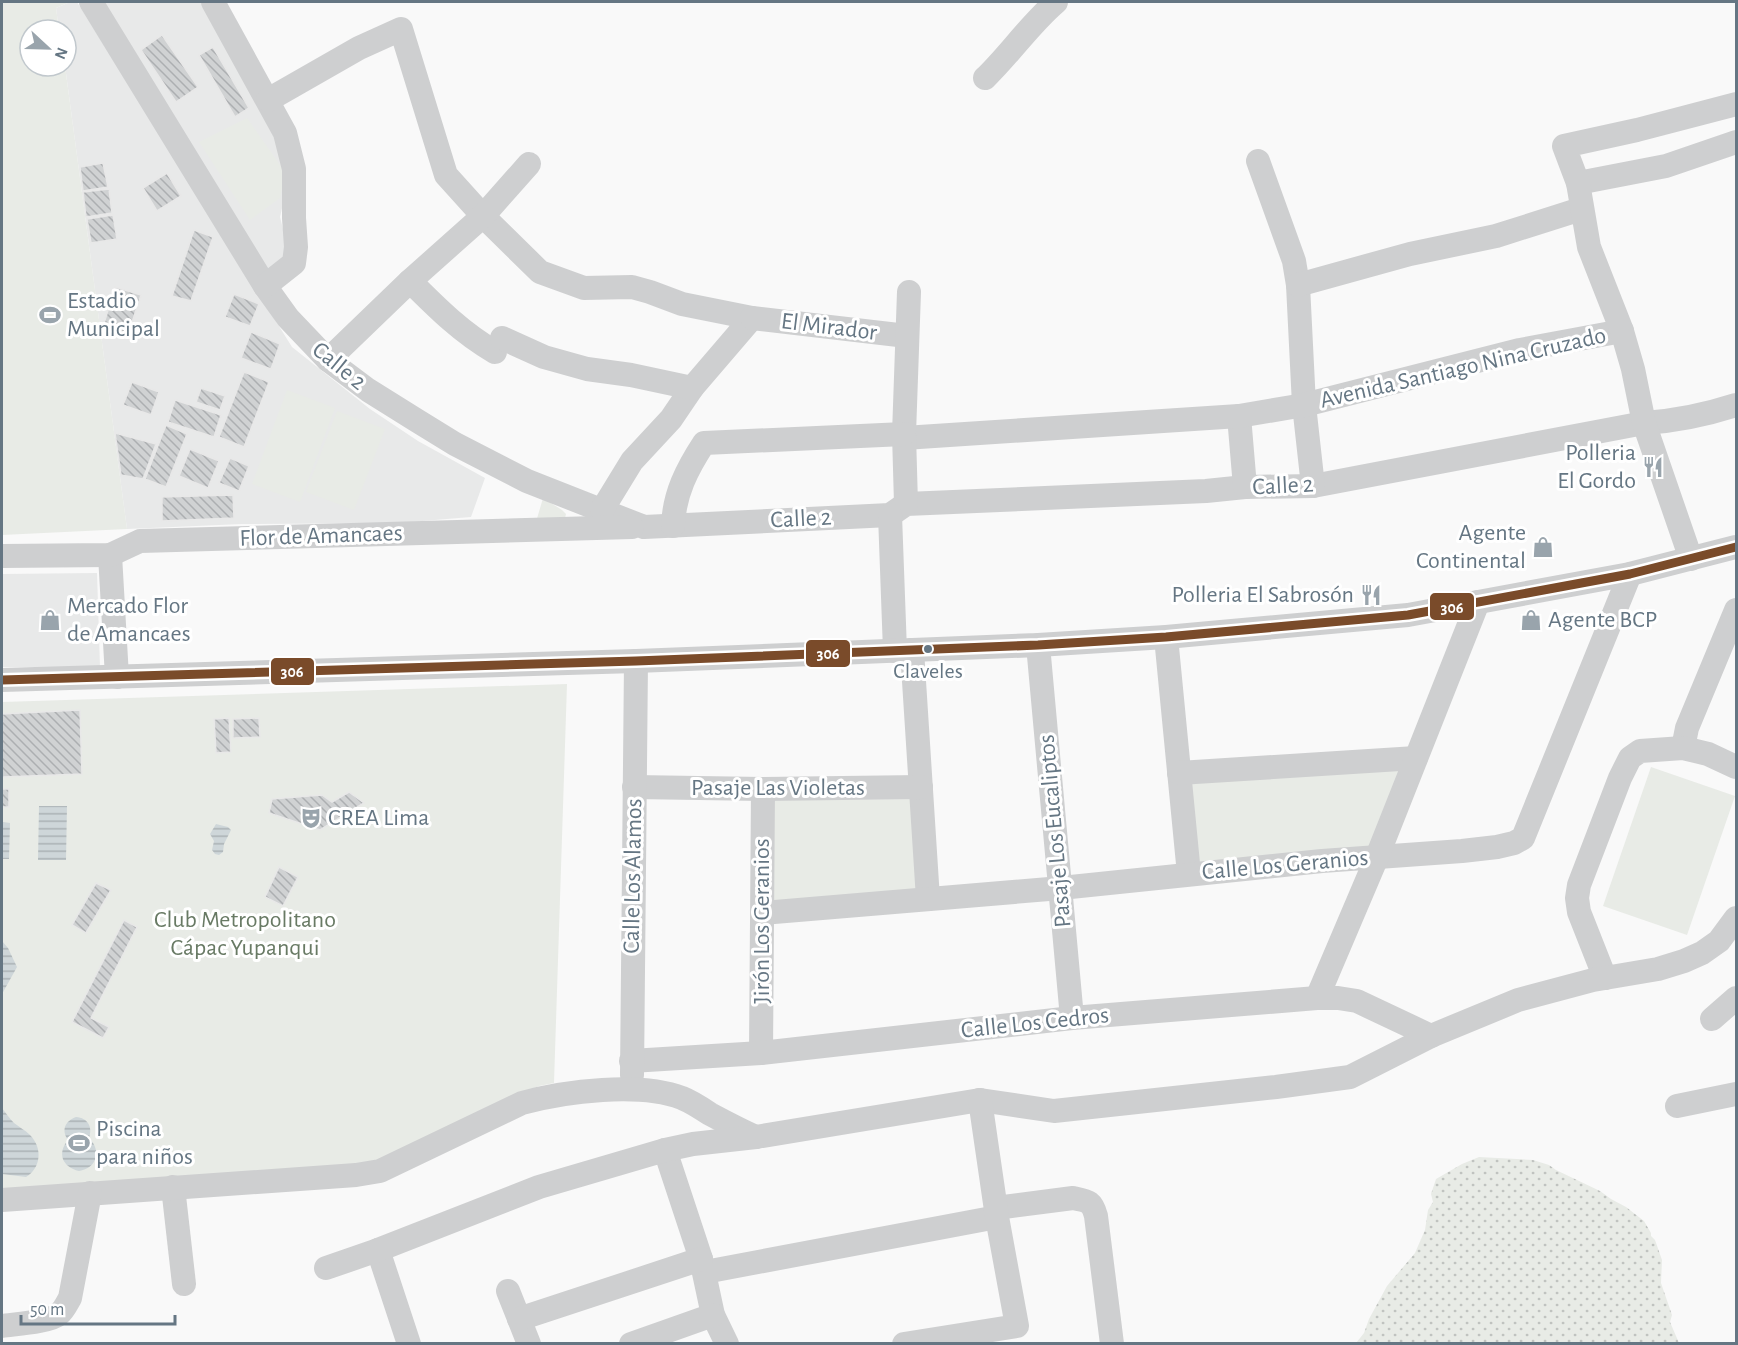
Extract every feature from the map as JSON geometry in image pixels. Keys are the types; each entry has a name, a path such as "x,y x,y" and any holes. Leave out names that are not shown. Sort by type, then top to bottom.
{"street":[{"name":"Calle 2","path":"91,2 265,286 288,318 328,360 368,390 455,444 527,481 644,527 1245,487 1313,486 1644,423 1705,415 1737,405"},
{"path":"213,2 285,133 294,169 296,248 294,263 265,286"},
{"path":"985,78 1002,62 1044,12 1056,2"},
{"name":"El Mirador","path":"268,100 359,48 401,28 446,175 483,216 540,272 584,288 632,287 682,304 752,318 907,336"},
{"path":"1691,560 1644,423 1633,369 1622,331 1589,248 1578,183 1564,146 1737,104"},
{"path":"1578,183 1666,166 1737,142"},
{"path":"1258,161 1294,261 1298,285 1304,405 1313,486"},
{"path":"328,360 410,281 483,216 529,164"},
{"path":"1298,285 1410,254 1496,236 1581,209"},
{"path":"410,281 462,331 476,341 587,369 631,375 692,388"},
{"path":"909,292 904,436 898,510 904,650 921,787 928,899"},
{"path":"602,510 632,461 752,318"},
{"name":"Avenida Santiago Nina Cruzado","path":"673,526 673,508 687,468 704,443 904,436 1239,416 1304,405 1520,350 1622,331"},
{"path":"1239,416 1245,487"},
{"name":"Flor de Amancaes","path":"2,556 110,555 140,541 644,527"},
{"path":"2,680 636,661 1166,638 1408,615 1630,574 1737,547"},
{"path":"110,555 117,677"},
{"name":"Calle Los Geranios","path":"762,913 1061,888 1189,874 1497,847 1514,843 1523,838 1630,574"},
{"path":"1317,998 1377,857 1478,602"},
{"path":"1683,748 1688,728 1737,610"},
{"path":"1166,638 1189,874"},
{"name":"Pasaje Los Eucaliptos","path":"1038,645 1072,1018"},
{"name":"Calle Los Alamos","path":"632,1090 636,661"},
{"path":"1605,978 1579,912 1577,898 1579,885 1620,778 1630,758 1640,751 1683,748 1708,754 1737,767"},
{"path":"1179,773 1416,758"},
{"name":"Pasaje Las Violetas","path":"634,787 763,789 921,787"},
{"name":"Jirón Los Geranios","path":"761,1053 763,789"},
{"path":"326,1268 539,1187 664,1150 693,1144 756,1137 980,1100 1054,1111 1350,1077 1431,1036 1518,1000 1605,978 1658,969 1702,953 1719,941 1737,918"},
{"name":"Calle Los Cedros","path":"631,1060 761,1053 1072,1018 1317,998 1357,1001 1431,1036"},
{"path":"1712,1019 1737,998"},
{"path":"2,1200 356,1175 380,1171 522,1103 554,1096 632,1090 656,1091 682,1098 756,1137"},
{"path":"1677,1106 1737,1094"},
{"path":"682,1098 697,1121 698,1132 693,1144"},
{"path":"904,1344 1017,1326 980,1100"},
{"path":"664,1150 703,1265 713,1315 727,1344"},
{"path":"173,1187 184,1284"},
{"path":"2,1326 50,1318 59,1315 64,1308 70,1298 90,1193"},
{"path":"519,1319 703,1265 1074,1198 1086,1200 1093,1206 1096,1216 1112,1344"},
{"path":"378,1250 402,1342"},
{"path":"508,1291 529,1344"},
{"path":"632,1344 713,1315"}],"shaded area":[{"path":"70,2 77,2 292,347 370,409 418,441 485,478 471,517 398,523 242,524 127,529 67,78 78,78 78,18 57,18 56,8"},
{"path":"101,2 202,2 291,169 280,217 289,253 268,275"},
{"name":"Mercado Flor de Amancaes","path":"97,573 100,667 2,667 2,574"},
{"path":"39,806 67,806 66,860 38,860"},
{"path":"2,822 10,823 9,859 2,859"},
{"path":"216,824 231,830 223,852 219,855 212,850 214,841 210,834"},
{"path":"2,941 17,967 2,994"},
{"path":"2,1108 14,1123 30,1135 37,1146 37,1163 26,1177 2,1174"},
{"name":"Piscina para niños","path":"76,1117 84,1119 88,1124 89,1138 96,1153 94,1163 79,1171 65,1163 62,1154 68,1140 65,1126"}],"green space":[{"name":"Estadio Municipal","path":"2,2 70,2 56,8 57,18 18,18 18,78 67,78 127,529 2,535"},
{"path":"247,118 285,172 280,198 250,220 199,142"},
{"path":"287,390 335,408 300,502 252,484"},
{"path":"337,411 385,429 354,510 306,492"},
{"path":"543,498 562,510 566,514 565,518 536,522"},
{"name":"Club Metropolitano Cápac Yupanqui","path":"567,684 554,1083 517,1095 373,1163 2,1192 2,702"},
{"path":"1651,767 1735,796 1687,935 1603,906"},
{"path":"1400,769 1371,849 1199,866 1189,780"},
{"path":"914,799 918,891 774,902 774,800"},
{"path":"1479,1157 1533,1160 1549,1165 1600,1191 1644,1221 1655,1240 1662,1260 1661,1283 1672,1315 1670,1322 1679,1343 1356,1343 1364,1333 1387,1286 1415,1253 1425,1230 1428,1210 1433,1202 1431,1194 1436,1179"}],"building":[{"path":"162,35 198,87 176,102 141,50"},
{"path":"213,47 249,108 235,117 199,55"},
{"path":"103,163 108,187 83,191 80,167"},
{"path":"167,173 181,196 157,211 143,188"},
{"path":"109,189 112,213 86,217 83,192"},
{"path":"113,215 117,239 91,243 87,219"},
{"path":"194,230 213,237 191,301 172,296"},
{"path":"115,287 141,295 127,338 102,330"},
{"path":"234,294 259,304 250,326 225,317"},
{"path":"251,332 280,344 271,369 241,358"},
{"path":"244,372 269,382 244,447 219,437"},
{"path":"132,382 159,392 151,415 123,405"},
{"path":"201,388 225,396 220,410 196,402"},
{"path":"175,400 221,415 214,437 168,422"},
{"path":"166,425 187,434 166,487 145,479"},
{"path":"115,433 156,444 143,479 121,475"},
{"path":"190,449 219,461 208,488 179,476"},
{"path":"230,458 249,466 239,491 219,483"},
{"path":"233,495 234,518 162,521 162,497"},
{"path":"80,710 82,774 2,777 2,714"},
{"path":"229,718 231,752 216,753 214,719"},
{"path":"259,718 260,737 233,738 233,719"},
{"path":"2,789 9,789 9,807 2,807"},
{"path":"349,792 364,803 320,830 269,813 272,799 322,795 332,802"},
{"path":"279,867 298,877 283,906 265,897"},
{"path":"96,883 111,890 86,933 72,925"},
{"path":"124,920 137,927 91,1018 109,1027 103,1038 72,1022"}],"transit line":[{"name":"306","path":"2,680 636,661 1038,645 1166,637 1408,615 1630,574 1736,547"}],"place":[{"name":"Estadio Municipal","path":"50,315"},
{"name":"Polleria El Gordo","path":"1653,467"},
{"name":"Agente Continental","path":"1543,547"},
{"name":"Polleria El Sabrosón","path":"1371,595"},
{"name":"Mercado Flor de Amancaes","path":"50,620"},
{"name":"Agente BCP","path":"1531,620"},
{"name":"Claveles","path":"928,649"},
{"name":"CREA Lima","path":"311,818"},
{"name":"Piscina para niños","path":"79,1143"}]}
